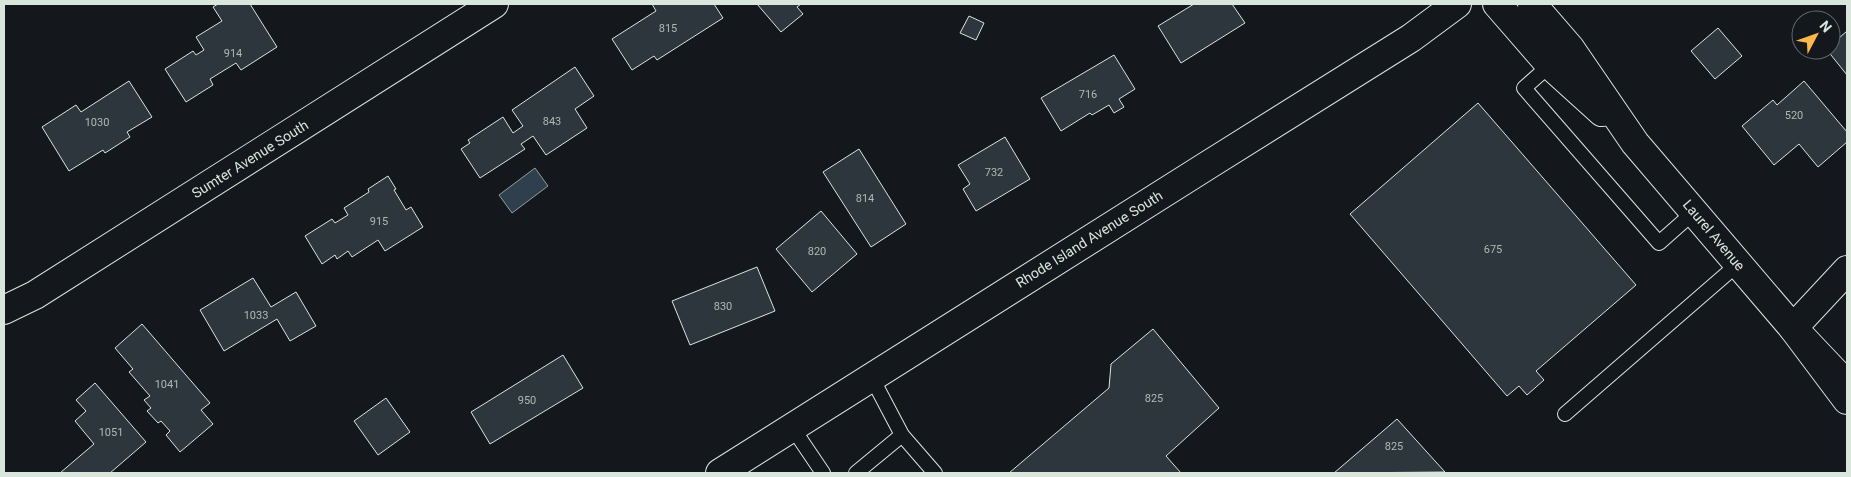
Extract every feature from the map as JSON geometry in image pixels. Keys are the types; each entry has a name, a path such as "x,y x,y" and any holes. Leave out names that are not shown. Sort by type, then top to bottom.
{"street":[{"name":"Sumter Avenue South","path":"4,310 35,295 494,4"},
{"name":"Rhode Island Avenue South","path":"720,473 1098,233 1411,38 1457,4"},
{"name":"Laurel Avenue","path":"1497,4 1550,66 1635,143"},
{"name":"Laurel Avenue","path":"1532,4 1570,48 1635,143 1793,328 1847,385"},
{"path":"1793,328 1847,270"},
{"name":"Laurel Avenue","path":"1793,328 1847,400"}],"lane":[{"path":"1550,66 1524,88 1659,243 1694,212"},
{"path":"1565,414 1738,264"},
{"path":"872,378 902,435 935,473"},
{"path":"792,427 823,473"},
{"path":"856,473 902,435"}],"water":[{"path":"535,168 548,186 512,213 499,195"}],"building":[{"path":"218,4 250,4 277,47 241,70 236,63 210,79 213,85 186,102 165,69 193,51 196,55 204,50 196,37 222,21 213,7"},
{"path":"652,4 714,4 723,18 657,60 654,56 632,70 612,39 656,11"},
{"path":"757,4 801,4 797,7 803,14 781,32"},
{"path":"1194,4 1232,4 1245,23 1181,63 1158,26"},
{"path":"969,16 984,23 976,40 960,33"},
{"path":"1718,28 1742,56 1715,79 1691,51"},
{"path":"1847,31 1847,75 1835,60 1841,60 1841,36"},
{"path":"1114,55 1135,89 1119,99 1124,107 1114,113 1109,105 1092,115 1090,113 1061,131 1041,98"},
{"path":"575,67 594,96 575,109 587,128 546,155 533,136 521,144 525,149 480,178 461,149 470,143 468,140 503,117 513,133 523,126 512,110"},
{"path":"129,81 152,117 127,132 130,137 105,153 103,150 69,171 42,127 76,105 81,112"},
{"path":"1804,81 1847,132 1847,142 1818,167 1799,144 1774,165 1742,126 1773,100 1777,105"},
{"path":"1478,103 1636,285 1536,371 1544,380 1527,395 1519,386 1507,396 1350,214"},
{"path":"1005,137 1030,179 976,211 963,189 970,184 958,165"},
{"path":"859,149 906,224 871,247 823,172"},
{"path":"388,176 406,210 411,207 423,227 385,251 378,240 352,257 348,251 337,259 335,255 322,264 305,236 332,219 335,223 348,215 344,208 369,192 368,189"},
{"path":"821,211 857,254 812,292 776,249"},
{"path":"757,267 775,311 690,345 672,301"},
{"path":"253,278 271,307 296,292 316,326 290,341 277,319 224,351 200,310"},
{"path":"142,324 210,403 201,410 213,424 180,452 166,435 170,431 161,421 158,423 147,411 151,408 144,400 150,396 129,372 133,369 115,348"},
{"path":"1153,329 1219,408 1166,456 1181,473 1009,473 1109,388 1111,364"},
{"path":"563,355 583,388 490,444 471,412"},
{"path":"95,383 146,442 110,473 60,473 94,444 75,421 86,411 76,400"},
{"path":"386,398 410,432 378,455 354,421"},
{"path":"1397,419 1445,472 1334,473"}]}
